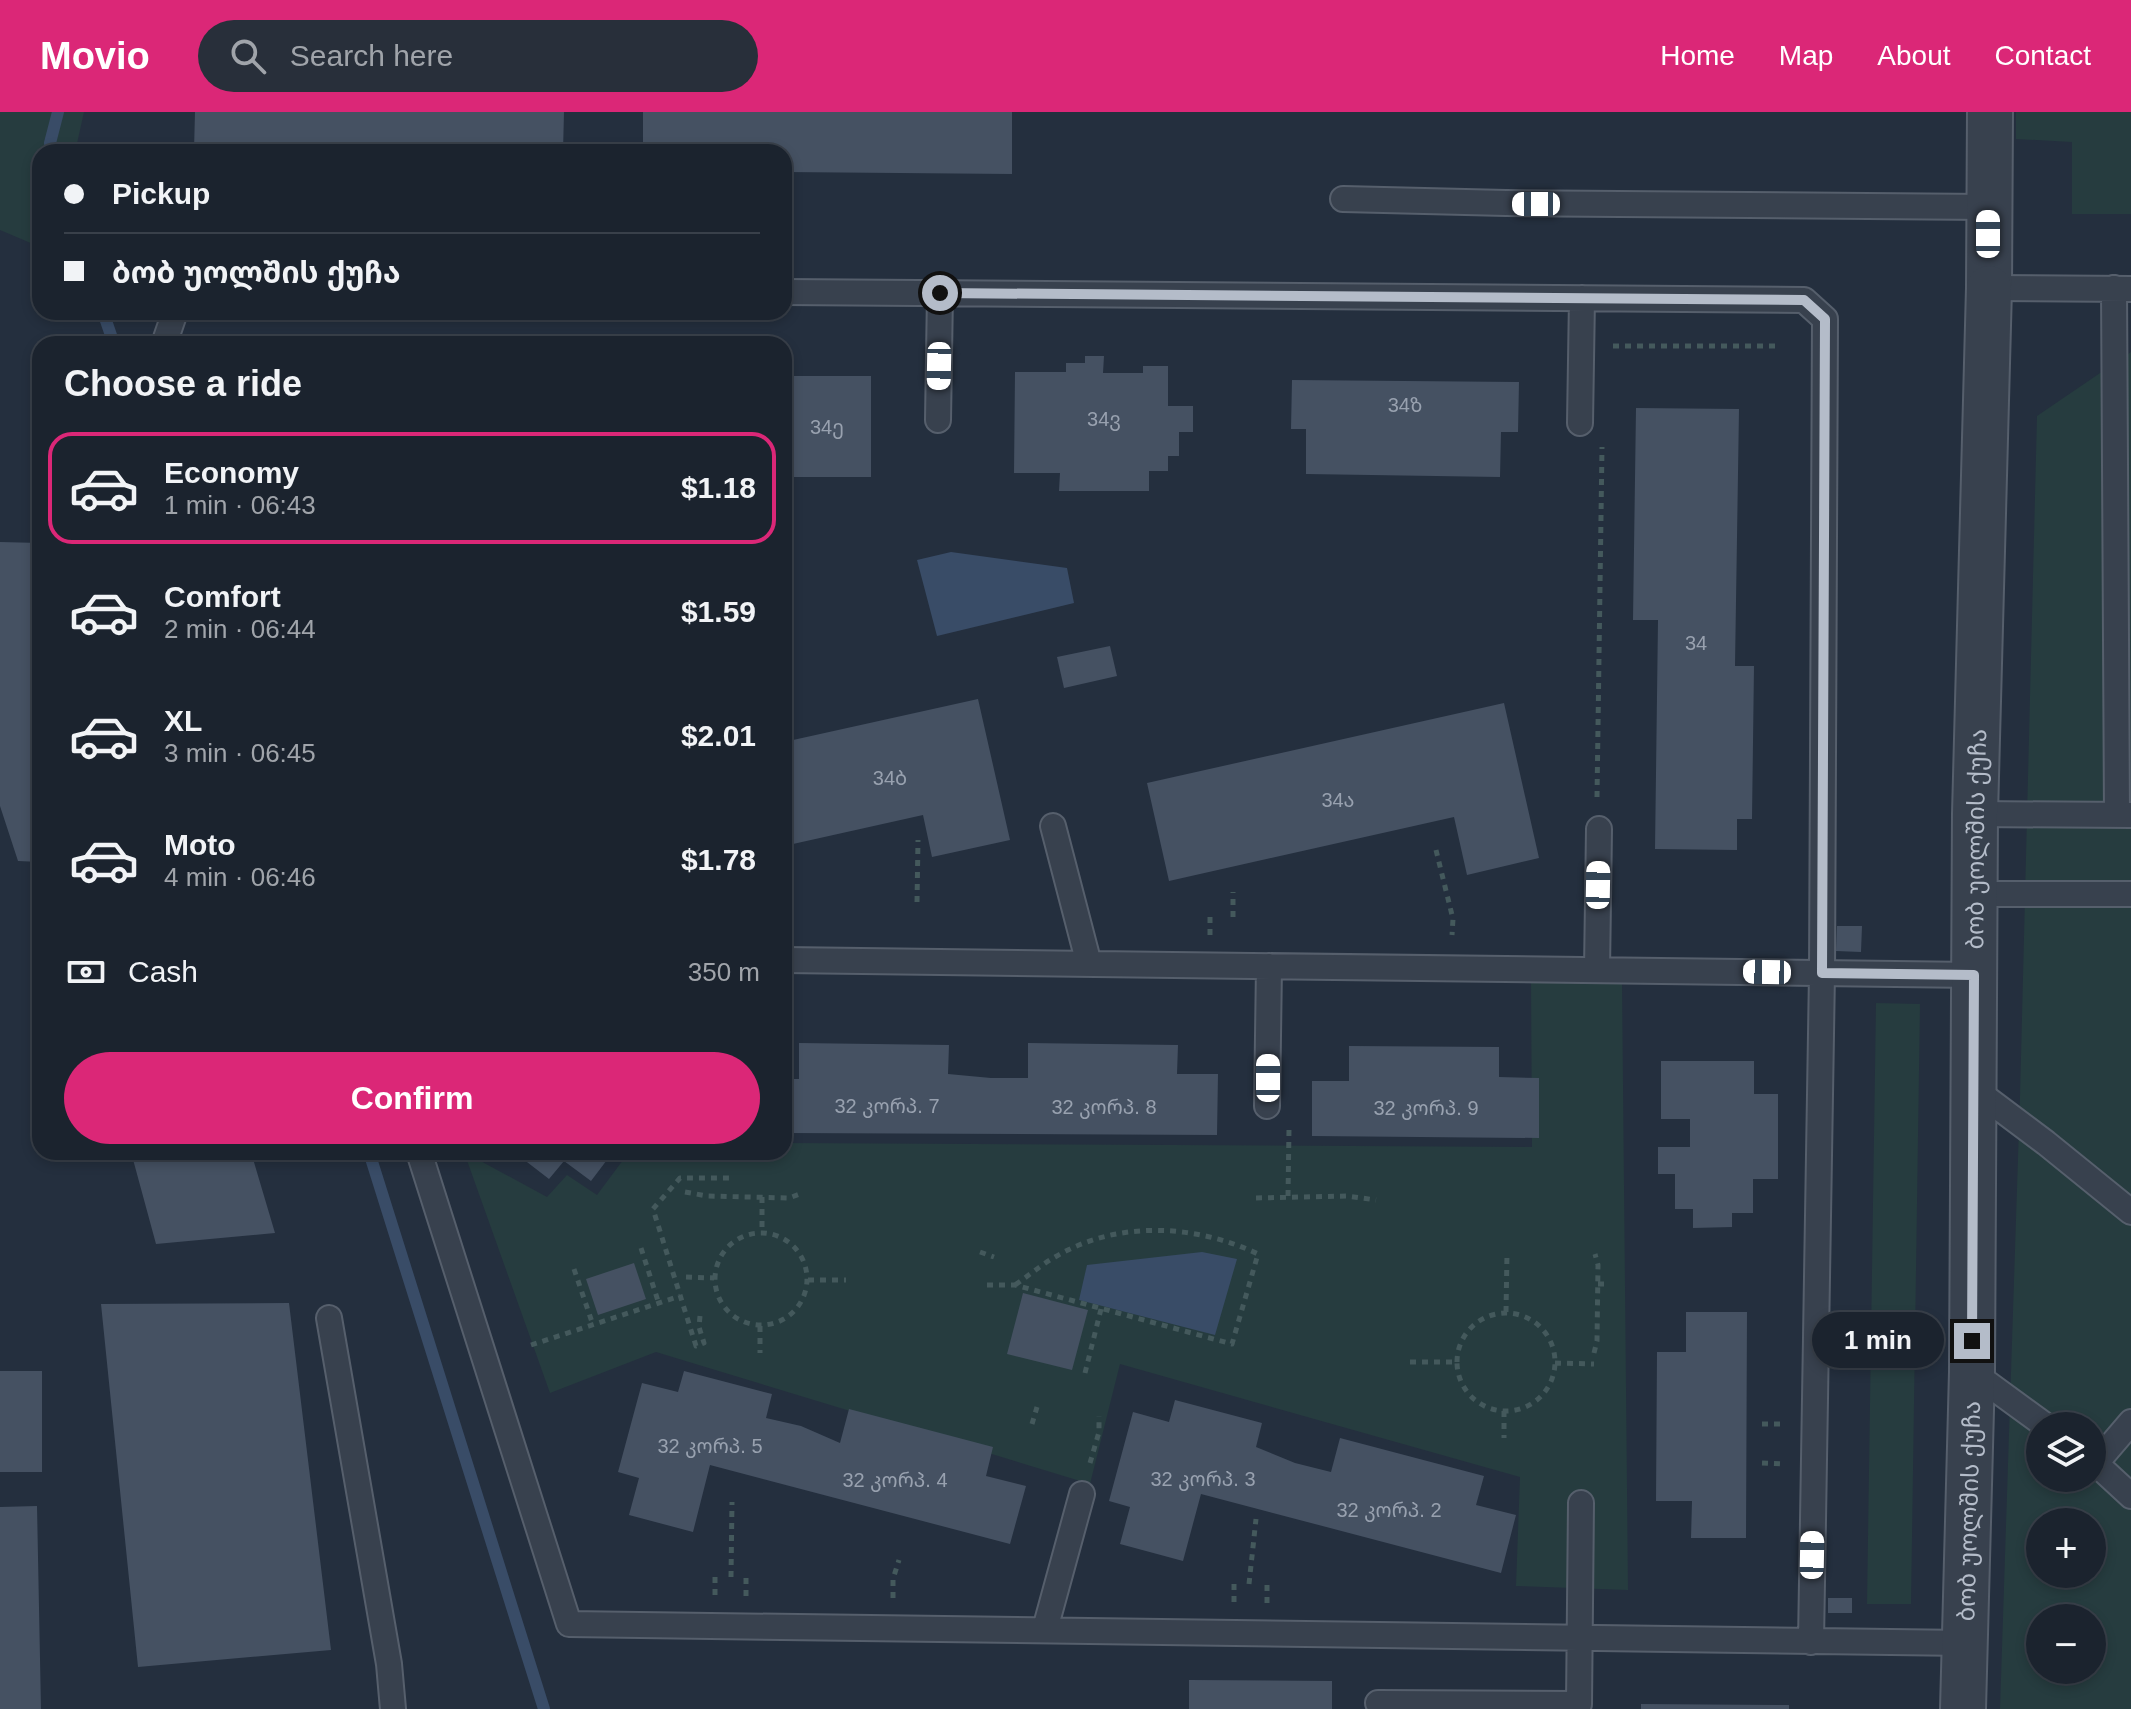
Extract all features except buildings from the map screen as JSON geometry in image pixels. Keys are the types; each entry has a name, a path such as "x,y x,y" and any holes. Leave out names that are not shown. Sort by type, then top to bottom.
{"street":[{"name":"ბობ უოლშის ქუჩა","path":"1963,1709 1972,1372 1975,814 1989,288 1990,112"}],"lane":[{"path":"1343,199 1537,204 1988,207"},
{"path":"1975,814 2124,815 2122,288 1989,288"},
{"path":"792,292 1804,300 1825,319 1822,973 1811,1642"},
{"path":"938,420 940,293"},
{"path":"1580,423 1582,298"},
{"path":"1597,970 1598,818"},
{"path":"1053,826 1089,964"},
{"path":"1975,894 2131,894"},
{"path":"792,960 1974,975"},
{"path":"1267,1106 1269,966"},
{"path":"1974,1089 2131,1212"},
{"path":"422,1160 569,1624 1966,1643"},
{"path":"329,1318 389,1664 393,1709"},
{"path":"1972,1372 2027,1412"},
{"path":"2106,1448 2131,1422"},
{"path":"2106,1472 2131,1496"},
{"path":"1045,1629 1082,1494"},
{"path":"1378,1703 1579,1704 1581,1503"}],"path":[{"path":"1604,346 1776,346"},
{"path":"1598,818 1602,442"},
{"path":"917,902 918,840"},
{"path":"1436,850 1453,919 1452,968"},
{"path":"1233,892 1233,917"},
{"path":"700,1316 699,1327 704,1343 696,1346 653,1209 680,1178 732,1178"},
{"path":"685,1192 707,1196 789,1198 800,1194"},
{"path":"1256,1198 1347,1196 1376,1200"},
{"path":"762,1197 762,1233"},
{"path":"987,1285 1015,1285 1232,1344 1258,1254 1212,1235 1176,1230 1134,1231 1092,1240 1055,1256 1015,1285"},
{"path":"750,1233 762,1233 777,1235 800,1252 808,1280 806,1292 793,1312 772,1325 760,1326 733,1316 723,1306 716,1293 714,1278 716,1266 729,1246 750,1233"},
{"path":"641,1248 659,1304"},
{"path":"980,1252 994,1257"},
{"path":"1506,1312 1507,1253"},
{"path":"1594,1353 1598,1284 1595,1254"},
{"path":"574,1269 593,1325"},
{"path":"686,1277 714,1278"},
{"path":"808,1280 846,1280"},
{"path":"1598,1284 1607,1284"},
{"path":"531,1345 680,1296"},
{"path":"1085,1373 1101,1309"},
{"path":"1506,1312 1522,1315 1547,1333 1555,1363 1545,1392 1520,1409 1504,1411 1480,1404 1470,1396 1458,1374 1456,1362 1466,1332 1477,1321 1491,1314 1506,1312"},
{"path":"760,1326 760,1353"},
{"path":"1410,1362 1456,1362"},
{"path":"1555,1363 1594,1364"},
{"path":"1032,1424 1037,1407"},
{"path":"1504,1411 1504,1438"},
{"path":"1090,1463 1099,1432 1099,1416"},
{"path":"731,1577 732,1502"},
{"path":"1249,1584 1256,1519"}],"green space":[{"path":"0,112 84,112 77,144 32,144 32,244 0,230"},
{"path":"2016,112 2131,112 2131,214 2072,214 2072,142 2016,139"},
{"path":"2131,352 2131,1709 2000,1709 2020,1097 2037,416"},
{"path":"1531,983 1622,983 1628,1590 1516,1586 1520,1477 1120,1364 1090,1484 656,1352 550,1393 467,1160 479,1160 547,1197 567,1175 597,1195 623,1160 792,1160 792,1143 1532,1147"},
{"path":"1876,1003 1920,1004 1911,1604 1867,1604"}],"water":[{"path":"951,552 1067,568 1074,603 937,636 917,560"},
{"path":"1202,1252 1237,1259 1215,1335 1079,1300 1087,1265"}],"waterway":[{"path":"50,144 58,112"},
{"path":"106,320 111,336"},
{"path":"372,1160 544,1709"}],"route":[{"path":"940,293 1804,300 1825,319 1822,973 1974,975 1972,1341"}]}
